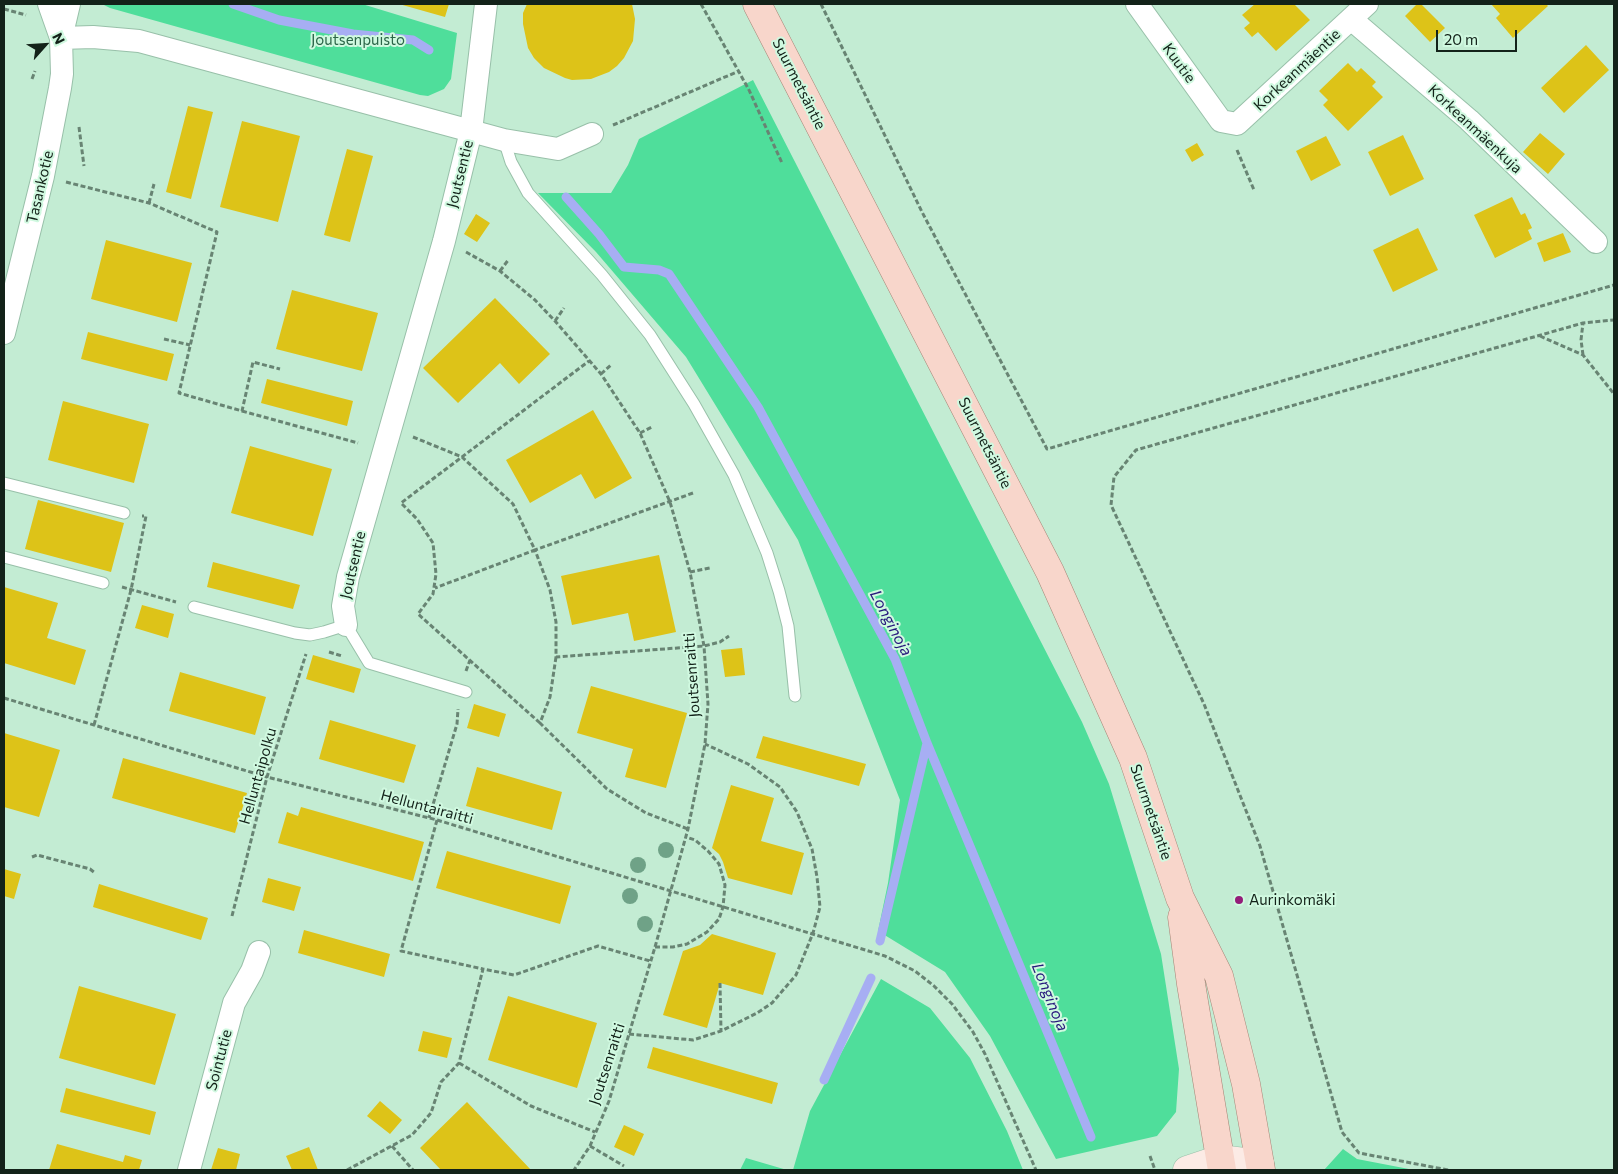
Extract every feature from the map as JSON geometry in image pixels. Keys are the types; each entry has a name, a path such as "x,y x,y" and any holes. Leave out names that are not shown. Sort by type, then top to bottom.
{"main road":[{"name":"Suurmetsäntie","path":"757,4 1050,572 1133,758 1180,898 1219,976 1246,1084 1257,1168"},
{"name":"Suurmetsäntie","path":"1180,898 1191,984 1221,1164"},
{"path":"1187,1170 1221,1164 1257,1168"}],"street":[{"path":"48,4 61,38"},
{"path":"61,38 69,4"},
{"path":"486,4 471,131 504,140 558,149 592,134"},
{"name":"Kuutie","path":"1137,4 1221,121"},
{"name":"Korkeanmäentie","path":"1221,121 1238,124 1367,4"},
{"name":"Korkeanmäenkuja","path":"1351,19 1469,120 1596,242"},
{"name":"Joutsentie","path":"61,38 93,37 139,41 471,131 444,241 389,428 348,577 343,606 346,625"},
{"name":"Tasankotie","path":"4,333 43,176 62,74 61,38"},
{"name":"Sointutie","path":"188,1170 234,1003 252,972 258,952"}],"lane":[{"path":"504,140 511,162 528,193 602,275 650,335 694,404 734,475 767,553 779,591 788,626 795,696"},
{"path":"4,483 124,513"},
{"path":"4,557 104,583"},
{"path":"194,607 295,633 317,634 346,625 369,663 462,691"}],"path":[{"path":"701,4 749,90 782,163"},
{"path":"821,4 922,212 1047,449 1614,285"},
{"path":"4,9 27,15"},
{"path":"592,134 739,71"},
{"path":"1221,121 1241,157 1254,190"},
{"path":"43,176 149,203 217,232 179,393 358,443"},
{"path":"149,203 154,184"},
{"name":"Joutsenraitti","path":"463,250 500,272 535,300 589,360 640,433 670,502 690,572 704,646 708,704 705,744 688,829 655,947 608,1101 590,1146 574,1170"},
{"path":"500,272 509,259"},
{"path":"555,321 564,308"},
{"path":"1448,1170 1359,1153 1342,1132 1260,846 1204,704 1111,505 1114,477 1136,450 1583,323 1614,320"},
{"path":"1583,323 1581,340 1583,355"},
{"path":"1540,335 1583,355 1614,394"},
{"path":"164,339 190,346"},
{"path":"589,360 400,503 417,519 433,543 436,574 433,594 418,614 540,723 607,789 646,813 688,829"},
{"path":"242,411 253,362 280,369"},
{"path":"600,374 611,365"},
{"path":"640,433 652,427"},
{"path":"389,428 462,457 513,504 535,550 550,590 556,622 556,657 550,697 540,723"},
{"path":"434,589 693,493"},
{"path":"94,725 130,590 146,516 124,513"},
{"path":"690,572 710,568"},
{"path":"104,583 194,607"},
{"path":"556,657 704,646 720,642 729,636"},
{"name":"Helluntaipolku","path":"232,916 267,777 306,654"},
{"path":"429,818 457,724 462,691 470,660"},
{"name":"Helluntairaitti","path":"4,698 267,777 437,820 885,956 915,971 934,986 952,1004 973,1032 985,1054 1036,1170"},
{"path":"629,1034 693,1040 721,1031 757,1013 772,1003 796,975 813,933 820,907 812,849 797,812 780,787 748,764 705,744"},
{"path":"437,820 401,951 483,970 514,975 598,946 650,961"},
{"path":"655,947 673,947 687,944 707,932 718,919 723,907 725,885 719,864 695,840 686,837"},
{"path":"32,857 37,855 90,868 95,873"},
{"path":"347,1170 412,1135 431,1113 441,1082 459,1063 483,970"},
{"path":"720,983 721,1031"},
{"path":"459,1063 530,1106 595,1132"},
{"path":"392,1146 413,1170"},
{"path":"590,1146 624,1166"},
{"path":"1150,1156 1155,1170"}],"green space":[{"name":"Joutsenpuisto","path":"102,4 362,4 457,33 451,79 444,89 428,96 420,95 110,8"},
{"path":"753,80 1082,722 1109,784 1161,954 1179,1069 1176,1112 1157,1136 1056,1159 990,1036 945,972 878,931 888,883 900,800 798,540 686,357 596,252 538,193 611,193 628,165 639,139"},
{"path":"881,979 930,1008 970,1058 1007,1131 1023,1170 793,1170 810,1111"},
{"path":"1343,1149 1357,1159 1414,1170 1324,1170"},
{"path":"746,1158 787,1170 740,1170"}],"building":[{"path":"399,4 449,4 445,17"},
{"path":"527,4 632,4 635,19 633,41 624,58 609,72 591,79 572,80 565,78 544,68 534,58 528,48 523,24 523,13"},
{"path":"1255,4 1294,4 1310,20 1276,51 1258,32 1252,37 1244,28 1250,23 1242,15"},
{"path":"1417,4 1421,4 1445,28 1430,42 1405,16"},
{"path":"1491,4 1546,4 1548,6 1513,38 1496,18 1500,14"},
{"path":"1586,45 1609,70 1564,113 1541,88"},
{"path":"1348,63 1357,72 1361,68 1376,82 1372,86 1383,97 1348,131 1323,105 1328,100 1319,91"},
{"path":"188,106 213,112 191,199 166,192"},
{"path":"242,121 300,136 278,222 220,207"},
{"path":"1540,133 1565,154 1548,174 1523,152"},
{"path":"1403,135 1424,179 1390,196 1368,152"},
{"path":"1326,136 1341,165 1311,181 1296,151"},
{"path":"1197,143 1204,155 1192,162 1185,150"},
{"path":"347,149 373,156 350,242 324,235"},
{"path":"1512,197 1521,215 1525,213 1532,228 1528,230 1532,239 1495,258 1474,215"},
{"path":"476,214 490,223 477,242 464,234"},
{"path":"1418,228 1438,270 1393,292 1373,250"},
{"path":"1563,233 1571,252 1544,262 1537,243"},
{"path":"106,240 192,263 177,322 91,299"},
{"path":"292,290 378,313 362,371 276,349"},
{"path":"495,298 550,354 519,384 500,363 458,403 423,368"},
{"path":"88,332 174,354 167,381 81,359"},
{"path":"267,379 353,401 347,426 261,403"},
{"path":"63,401 149,424 134,483 48,460"},
{"path":"593,410 632,478 595,499 581,474 530,503 506,460"},
{"path":"250,446 332,469 313,536 231,513"},
{"path":"38,500 124,523 111,572 25,549"},
{"path":"659,555 676,632 634,641 628,613 572,625 561,576"},
{"path":"213,562 300,585 293,609 207,587"},
{"path":"4,587 58,603 47,638 86,650 75,685 4,663"},
{"path":"142,605 174,614 168,638 135,628"},
{"path":"742,648 745,675 725,677 721,650"},
{"path":"313,655 361,669 354,693 306,679"},
{"path":"180,672 266,697 255,735 169,711"},
{"path":"591,686 687,713 666,788 625,777 633,749 577,733"},
{"path":"474,704 506,714 499,737 467,728"},
{"path":"330,720 416,745 404,783 319,759"},
{"path":"4,733 60,750 39,817 4,807"},
{"path":"763,736 866,764 859,786 756,758"},
{"path":"123,758 247,793 235,833 112,798"},
{"path":"477,767 562,792 552,830 466,806"},
{"path":"731,785 774,798 761,841 804,853 792,895 728,878 719,854 712,848"},
{"path":"301,807 424,842 413,881 278,843 287,812 298,816"},
{"path":"447,851 571,886 560,924 436,888"},
{"path":"4,869 21,874 14,899 4,896"},
{"path":"268,878 301,887 294,911 262,902"},
{"path":"99,884 208,918 201,940 93,907"},
{"path":"304,930 390,954 384,977 298,953"},
{"path":"712,934 776,953 763,995 720,983 707,1028 663,1015 683,951 700,945"},
{"path":"79,986 176,1014 155,1085 59,1058"},
{"path":"508,996 597,1023 577,1088 488,1060"},
{"path":"423,1031 452,1038 447,1058 418,1051"},
{"path":"653,1047 778,1083 772,1104 647,1068"},
{"path":"66,1088 156,1112 150,1135 60,1112"},
{"path":"380,1101 402,1120 390,1134 367,1116"},
{"path":"467,1102 531,1170 441,1170 420,1148"},
{"path":"624,1125 644,1134 634,1156 614,1147"},
{"path":"57,1144 123,1162 125,1155 142,1160 139,1170 49,1170"},
{"path":"309,1147 318,1170 292,1170 286,1156"},
{"path":"218,1148 240,1154 236,1170 211,1170"}],"waterway":[{"name":"Longinoja","path":"233,4 279,20 353,34 413,40 429,50"},
{"name":"Longinoja","path":"566,197 599,234 624,267 659,270 669,274 758,407 895,659 927,743 1091,1137"},
{"path":"880,941 927,743"},
{"path":"824,1080 871,978"}],"place":[{"name":"Aurinkomäki","path":"1239,900"}]}
